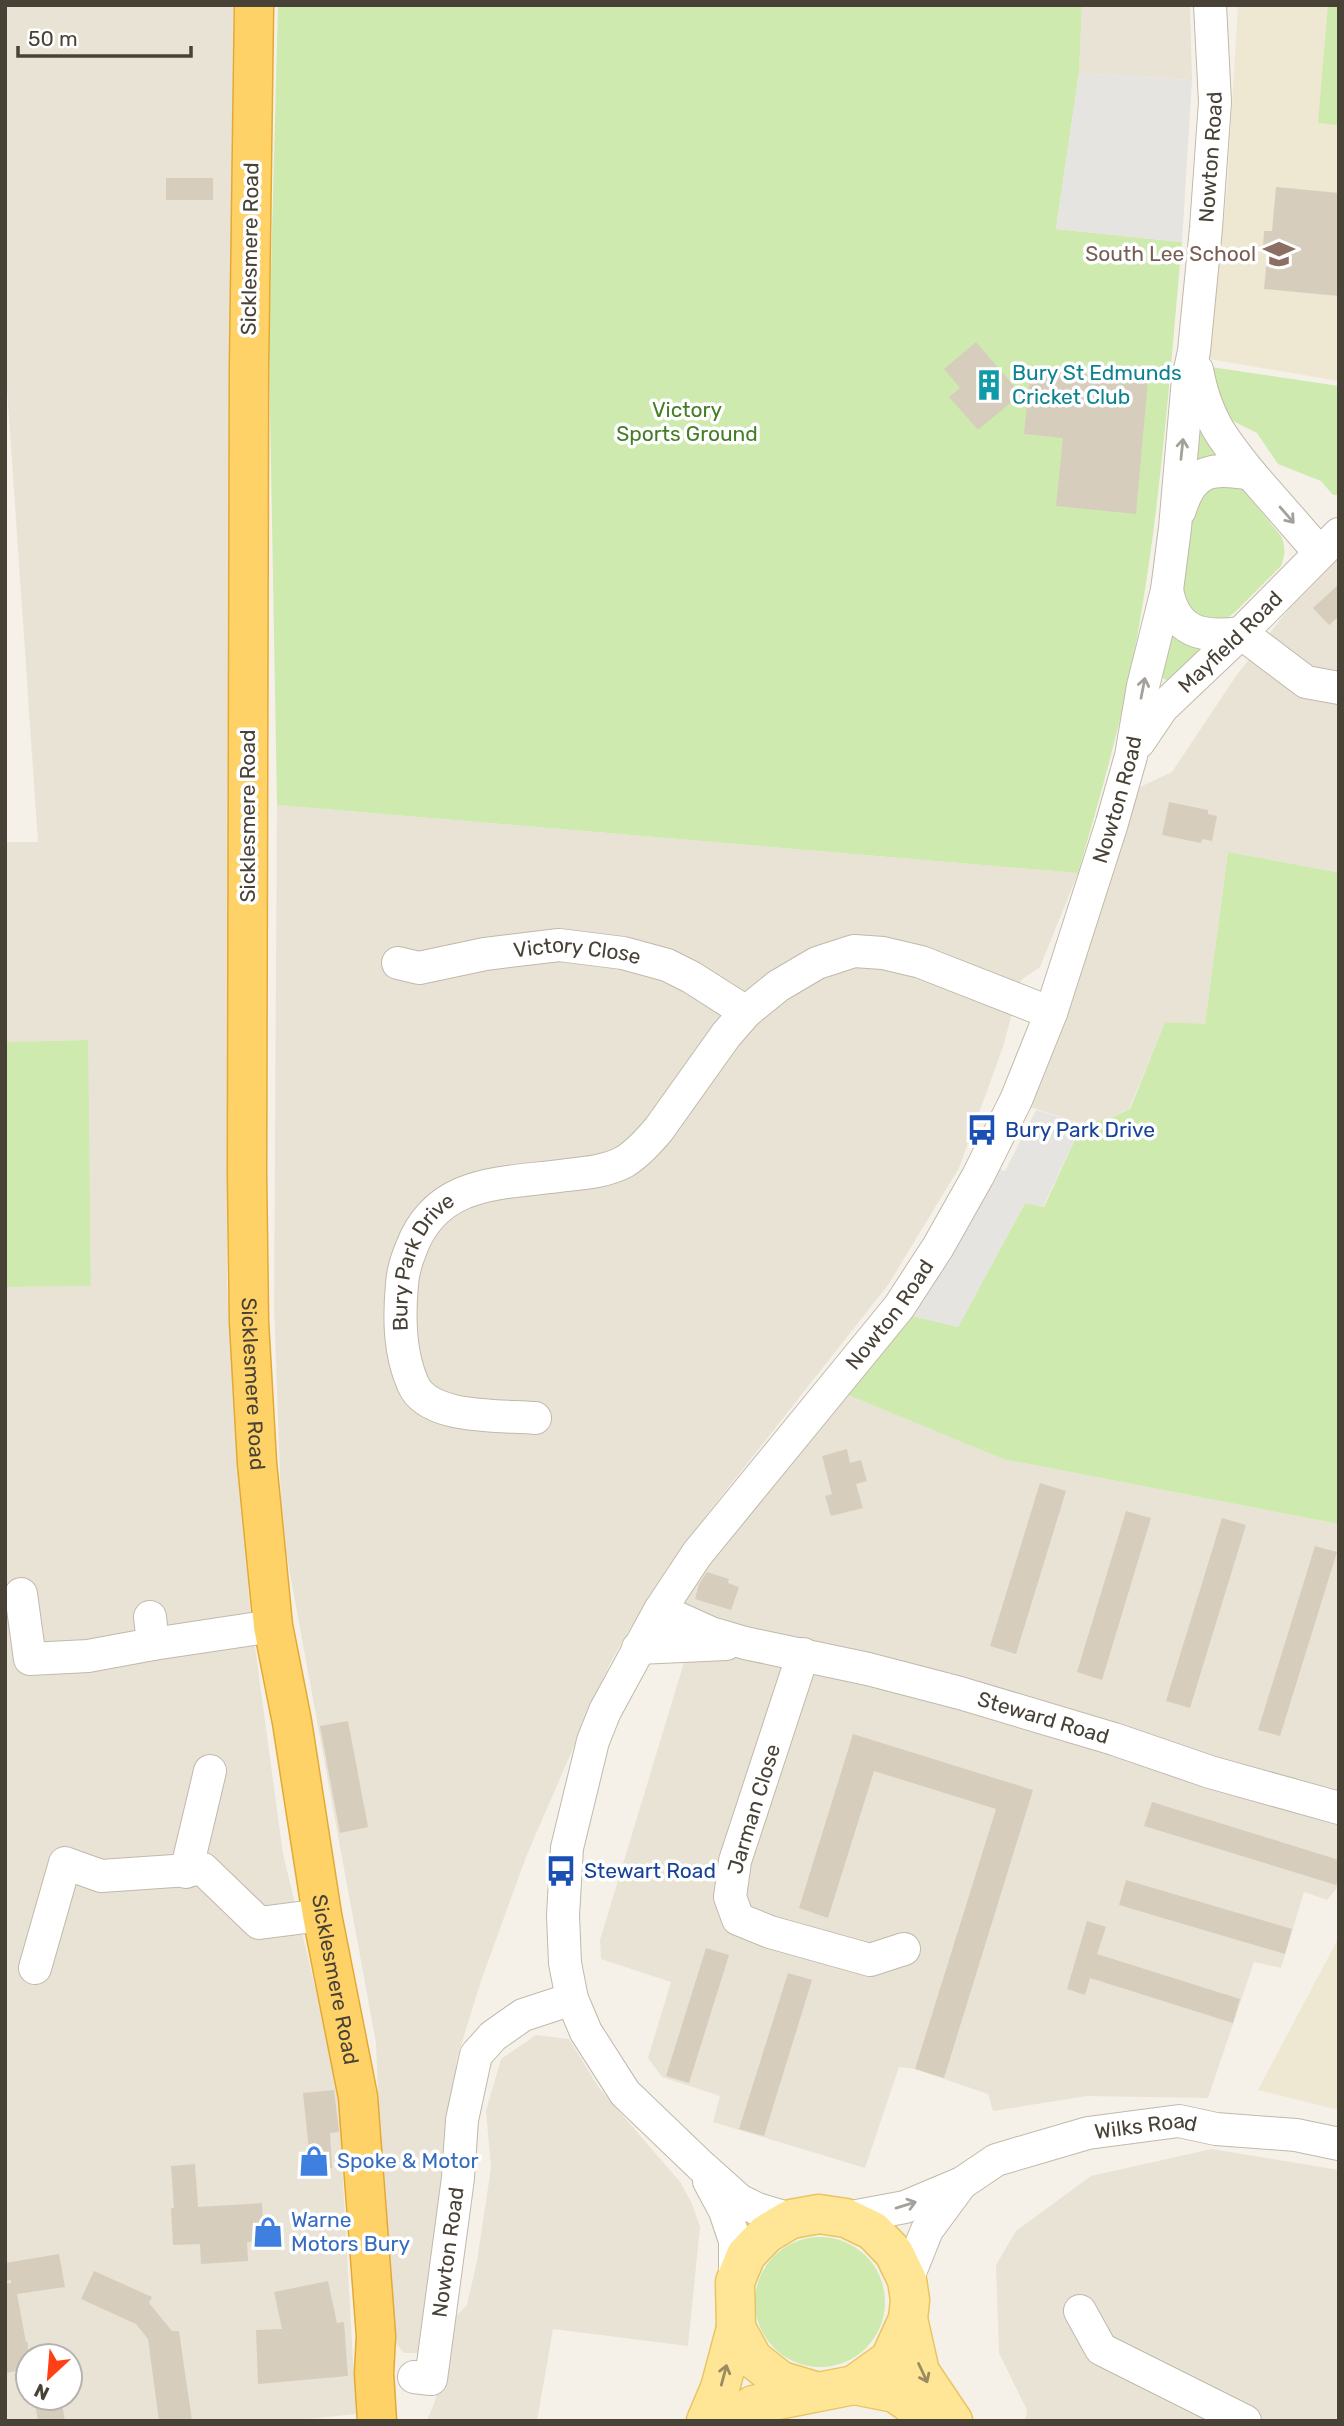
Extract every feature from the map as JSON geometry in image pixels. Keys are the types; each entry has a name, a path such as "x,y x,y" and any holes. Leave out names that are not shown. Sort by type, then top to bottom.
{"highway":[{"name":"Sicklesmere Road","path":"254,5 249,368 249,1322 256,1450 273,1626 292,1721 322,1915 358,2097 376,2336 374,2373 377,2421"},
{"name":"Sicklesmere Road","path":"376,2336 388,2375 396,2421"}],"main road":[{"path":"706,2421 720,2388 736,2328 735,2282 746,2255 766,2234 791,2219 819,2214 846,2218 873,2231 894,2253 907,2280 910,2300 908,2319 890,2359 854,2385"},
{"path":"908,2319 920,2372 953,2421"},
{"path":"736,2328 753,2359 781,2381 815,2391"},
{"path":"729,2421 752,2405 854,2385 895,2393 936,2421"}],"street":[{"name":"Nowton Road","path":"791,2219 757,2209 739,2200 700,2165 625,2093 586,2032 572,1999 565,1963 563,1915 567,1848 593,1741 605,1711 660,1610 713,1535 899,1307 938,1247 978,1176 1016,1100 1051,1013 1131,756 1143,687 1167,590 1188,379 1194,351 1215,102 1210,5"},
{"name":"Nowton Road","path":"1194,351 1206,408 1220,435 1251,474 1329,544"},
{"name":"Nowton Road","path":"1175,528 1185,493 1203,473 1217,470 1251,474"},
{"name":"Mayfield Road","path":"1131,756 1162,708 1329,544"},
{"path":"1167,590 1170,608 1189,627 1203,635 1241,633 1306,682 1339,688"},
{"name":"Victory Close","path":"398,963 419,968 485,954 559,945 623,953 667,965 746,1012"},
{"name":"Bury Park Drive","path":"516,1408 449,1410 420,1396 413,1384 403,1353 400,1313 403,1269 415,1237 426,1219 439,1206 476,1188 600,1171 624,1161 646,1144 659,1129 726,1035 746,1012 778,986 817,963 854,951 884,953 920,962 1051,1013"},
{"path":"21,1594 30,1659 88,1656 152,1631 273,1626"},
{"name":"Steward Road","path":"660,1610 711,1633 745,1643 803,1654 960,1693 1114,1739 1210,1772 1339,1808"},
{"name":"Steward Road","path":"638,1648 745,1643"},
{"name":"Jarman Close","path":"803,1654 735,1861 730,1897 738,1919 770,1932 870,1960 904,1948"},
{"path":"186,1872 210,1770"},
{"path":"35,1968 65,1863 101,1876 203,1869 259,1923 322,1915"},
{"name":"Nowton Road","path":"414,2377 431,2379 458,2179 462,2120 476,2054 493,2036 523,2015 572,1999"},
{"name":"Wilks Road","path":"846,2218 905,2207 962,2183 996,2160 1088,2133 1179,2121 1216,2129 1296,2135 1339,2144"},
{"name":"Nowton Road","path":"700,2165 725,2211 735,2241 735,2282"},
{"name":"Wilks Road","path":"907,2280 927,2230 962,2183"},
{"path":"1080,2311 1101,2349 1245,2421"}],"shaded area":[{"path":"5,5 233,5 227,1285 250,1610 283,1854 339,2086 345,2132 341,2146 356,2414 289,2421 5,2421 5,1287 91,1286 87,1040 5,1042 5,842 38,842 5,359"},
{"path":"1082,5 1190,5 1192,80 1079,73"},
{"name":"South Lee School","path":"1238,5 1339,5 1339,381 1203,358 1213,318 1227,189"},
{"path":"1079,73 1192,80 1182,242 1056,229"},
{"path":"1339,558 1338,872 1228,852 1205,1025 1165,1022 1129,1109 1108,1119 1082,1124 1030,1107 1138,788 1172,772 1236,676 1302,592"},
{"path":"277,805 1078,873 1040,967 1021,980 1003,1047 959,1168 888,1285 683,1545 652,1591 610,1663 526,1857 481,1981 457,2058 429,2342 423,2353 404,2353 397,2345 384,2237 376,2043 282,1530 274,1306"},
{"path":"1036,1110 1082,1124 1043,1207 1025,1203 958,1327 913,1316 917,1304 999,1169 1005,1171"},
{"path":"848,1395 1003,1459 1339,1524 1339,1880 1327,1900 1304,1892 1281,1968 1254,1962 1208,2098 1087,2096 993,2111 988,2094 915,2069 899,2067 865,2168 713,2122 720,2096 662,2077 648,2058 671,1982 601,1959 600,1940 685,1659 685,1595 703,1569"},
{"path":"1339,1937 1339,2110 1258,2090"},
{"path":"536,2035 569,2039 599,2088 681,2183 692,2204 700,2227 688,2346 553,2329 537,2421 427,2421 443,2380 455,2317 467,2305 477,2261 491,2168 486,2111 501,2059"},
{"path":"1212,2149 1339,2170 1339,2421 1025,2421 1027,2410 999,2353 996,2265 1016,2231 1091,2176"}],"green space":[{"name":"Victory Sports Ground","path":"278,5 1082,5 1079,73 1056,229 1182,242 1164,437 1146,584 1119,723 1078,873 277,805 269,350"},
{"path":"1328,5 1339,5 1339,125 1318,123"},
{"path":"1204,366 1339,386 1339,495 1333,495 1321,481 1278,464 1257,433 1231,420"},
{"path":"1202,426 1226,459 1187,466 1190,429"},
{"path":"1225,484 1242,489 1281,536 1284,555 1281,566 1229,617 1219,620 1201,618 1189,610 1183,589 1192,508 1208,489"},
{"path":"1169,627 1208,645 1168,681 1159,676"},
{"path":"1228,852 1337,872 1339,867 1339,1524 1003,1459 848,1395 913,1316 958,1327 1025,1203 1044,1207 1082,1124 1108,1119 1130,1109 1165,1022 1205,1024"},
{"path":"88,1040 91,1286 5,1287 5,1042"},
{"path":"820,2237 845,2242 866,2256 880,2277 885,2302 880,2327 866,2348 845,2362 820,2367 795,2362 774,2348 760,2327 755,2302 760,2277 774,2256 795,2242"}],"building":[{"path":"166,178 213,178 213,200 166,200"},
{"path":"1276,187 1339,193 1339,296 1264,289 1268,249 1263,248 1264,231 1272,231"},
{"name":"Bury St Edmunds Cricket Club","path":"976,342 1021,394 978,430 949,397 960,388 944,369"},
{"path":"1031,368 1148,380 1136,514 1056,506 1063,438 1024,434"},
{"path":"1339,584 1339,616 1329,625 1313,608"},
{"path":"1169,802 1208,810 1208,814 1217,816 1212,841 1202,839 1201,843 1162,835"},
{"path":"847,1449 850,1463 861,1460 867,1481 856,1484 863,1508 831,1516 825,1496 832,1494 822,1456"},
{"path":"1040,1483 1066,1491 1016,1654 990,1646"},
{"path":"1126,1511 1151,1518 1102,1680 1077,1672"},
{"path":"1222,1518 1246,1525 1190,1708 1166,1701"},
{"path":"1315,1546 1337,1552 1280,1736 1258,1730"},
{"path":"707,1572 729,1579 728,1583 739,1587 731,1610 695,1599 699,1584"},
{"path":"348,1721 368,1827 340,1833 320,1726"},
{"path":"853,1734 1033,1790 944,2078 915,2069 996,1809 874,1771 828,1918 799,1908"},
{"path":"1152,1802 1339,1860 1336,1885 1144,1826"},
{"path":"1126,1880 1292,1929 1285,1954 1119,1905"},
{"path":"1087,1921 1106,1927 1097,1954 1240,1999 1233,2023 1090,1978 1085,1995 1067,1989"},
{"path":"706,1948 729,1955 689,2083 666,2076"},
{"path":"788,1973 812,1980 764,2136 739,2129"},
{"path":"334,2090 339,2132 330,2133 332,2168 311,2170 303,2093"},
{"path":"195,2164 198,2207 262,2203 264,2241 247,2242 248,2261 201,2264 200,2244 173,2245 171,2166"},
{"path":"59,2254 65,2287 17,2294 26,2342 14,2342 14,2371 5,2373 5,2283 11,2283 11,2280 5,2281 5,2263"},
{"path":"94,2271 152,2297 149,2303 172,2331 179,2331 192,2421 159,2421 148,2339 136,2324 81,2299"},
{"path":"328,2281 337,2323 344,2322 348,2376 258,2384 256,2330 282,2329 274,2292"},
{"path":"36,2412 63,2412 65,2421 38,2421"}],"place":[{"name":"South Lee School","path":"1279,254"},
{"name":"Bury St Edmunds Cricket Club","path":"989,385"},
{"name":"Bury Park Drive","path":"982,1130"},
{"name":"Stewart Road","path":"561,1871"},
{"name":"Spoke & Motor","path":"314,2161"},
{"name":"Warne Motors Bury","path":"268,2232"}]}
